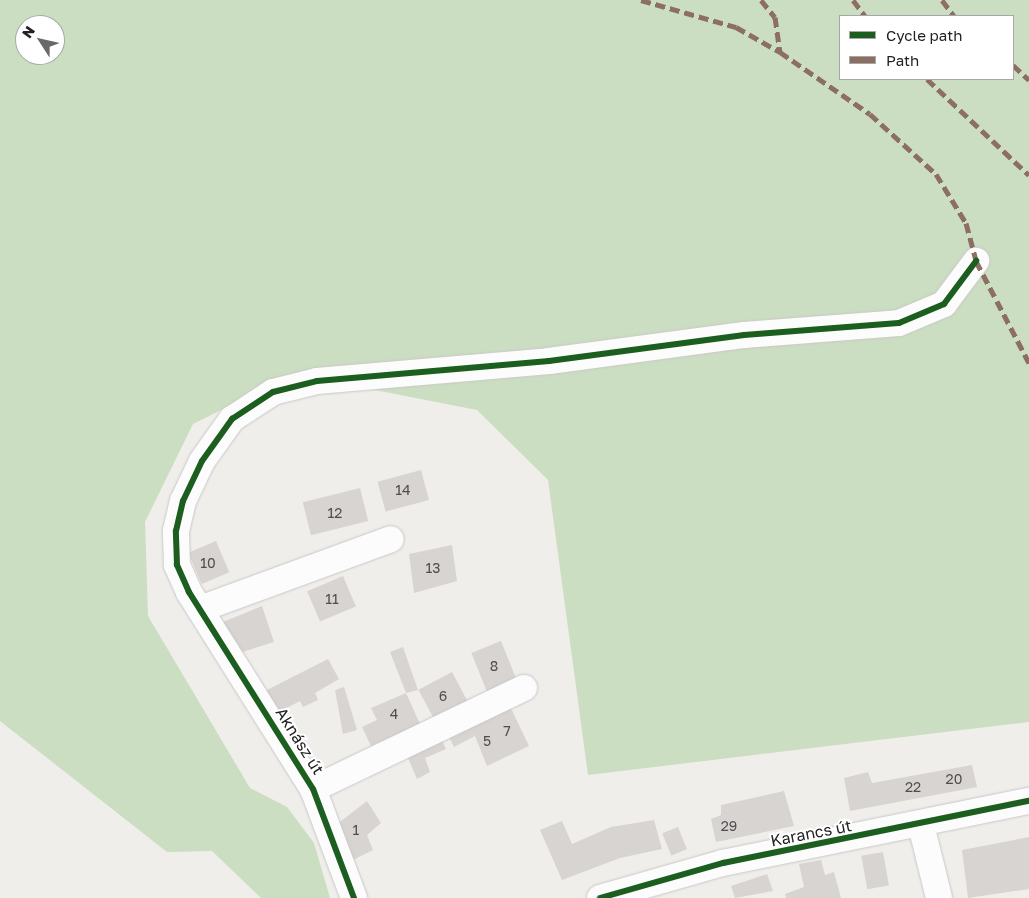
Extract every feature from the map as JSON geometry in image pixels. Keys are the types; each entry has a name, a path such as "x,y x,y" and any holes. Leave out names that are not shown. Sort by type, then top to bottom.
{"street":[{"name":"Aknász út","path":"354,898 313,789 200,609 177,565 176,531 183,501 202,461 232,419 273,392 363,376 550,361 744,335 899,323 944,304 976,261"},
{"path":"200,609 391,539"},
{"name":"Aknász út","path":"313,789 524,688"},
{"name":"Karancs út","path":"600,898 723,864 921,825 1029,801"},
{"path":"921,825 939,898"}],"green space":[{"path":"0,0 1029,0 1029,722 588,775 548,480 477,410 293,374 193,424 145,522 148,616 250,788 287,807 314,843 330,898 261,898 212,851 167,852 0,721"}],"building":[{"path":"421,470 429,500 386,512 378,482"},
{"path":"360,488 368,521 311,535 303,502"},
{"path":"216,541 229,572 202,584 188,553"},
{"path":"452,545 457,581 414,593 409,554"},
{"path":"343,576 356,606 320,622 307,591"},
{"path":"262,606 274,642 236,654 223,622"},
{"path":"501,641 517,680 487,692 471,653"},
{"path":"403,647 418,690 406,693 390,652"},
{"path":"328,659 339,679 315,693 318,700 303,707 300,701 277,713 265,691"},
{"path":"452,672 468,702 434,720 418,690"},
{"path":"344,687 357,730 343,734 335,690"},
{"path":"406,693 420,724 371,746 362,727 377,720 371,708"},
{"path":"509,704 529,746 487,766 475,736 454,747 447,733"},
{"path":"440,736 446,749 425,758 430,772 417,779 406,753"},
{"path":"972,765 977,787 850,811 844,778 868,772 872,783"},
{"path":"784,791 794,826 716,842 711,819 721,815 721,805"},
{"path":"367,801 381,823 367,835 373,850 351,861 336,825"},
{"path":"654,820 662,849 620,858 562,880 540,830 562,821 572,844 611,827"},
{"path":"678,827 687,849 671,856 662,833"},
{"path":"1029,837 1029,889 968,898 962,850"},
{"path":"883,852 889,885 867,889 861,856"},
{"path":"821,860 825,875 834,872 841,898 786,898 785,894 804,887 799,864"},
{"path":"767,874 773,891 735,898 731,886"}],"marked path":[{"path":"641,0 736,27 780,52 870,114 936,174 966,223 976,261 1029,363"},
{"path":"761,0 775,17 780,52"},
{"path":"853,0 864,15"},
{"path":"942,0 953,15"},
{"path":"1014,66 1029,80"},
{"path":"928,80 1029,175"}],"cycle path":[{"path":"354,898 313,789 189,592 177,565 176,531 183,501 202,461 232,419 273,392 317,381 549,361 744,335 899,323 944,304 976,261"},
{"path":"600,898 723,863 1029,801"}]}
